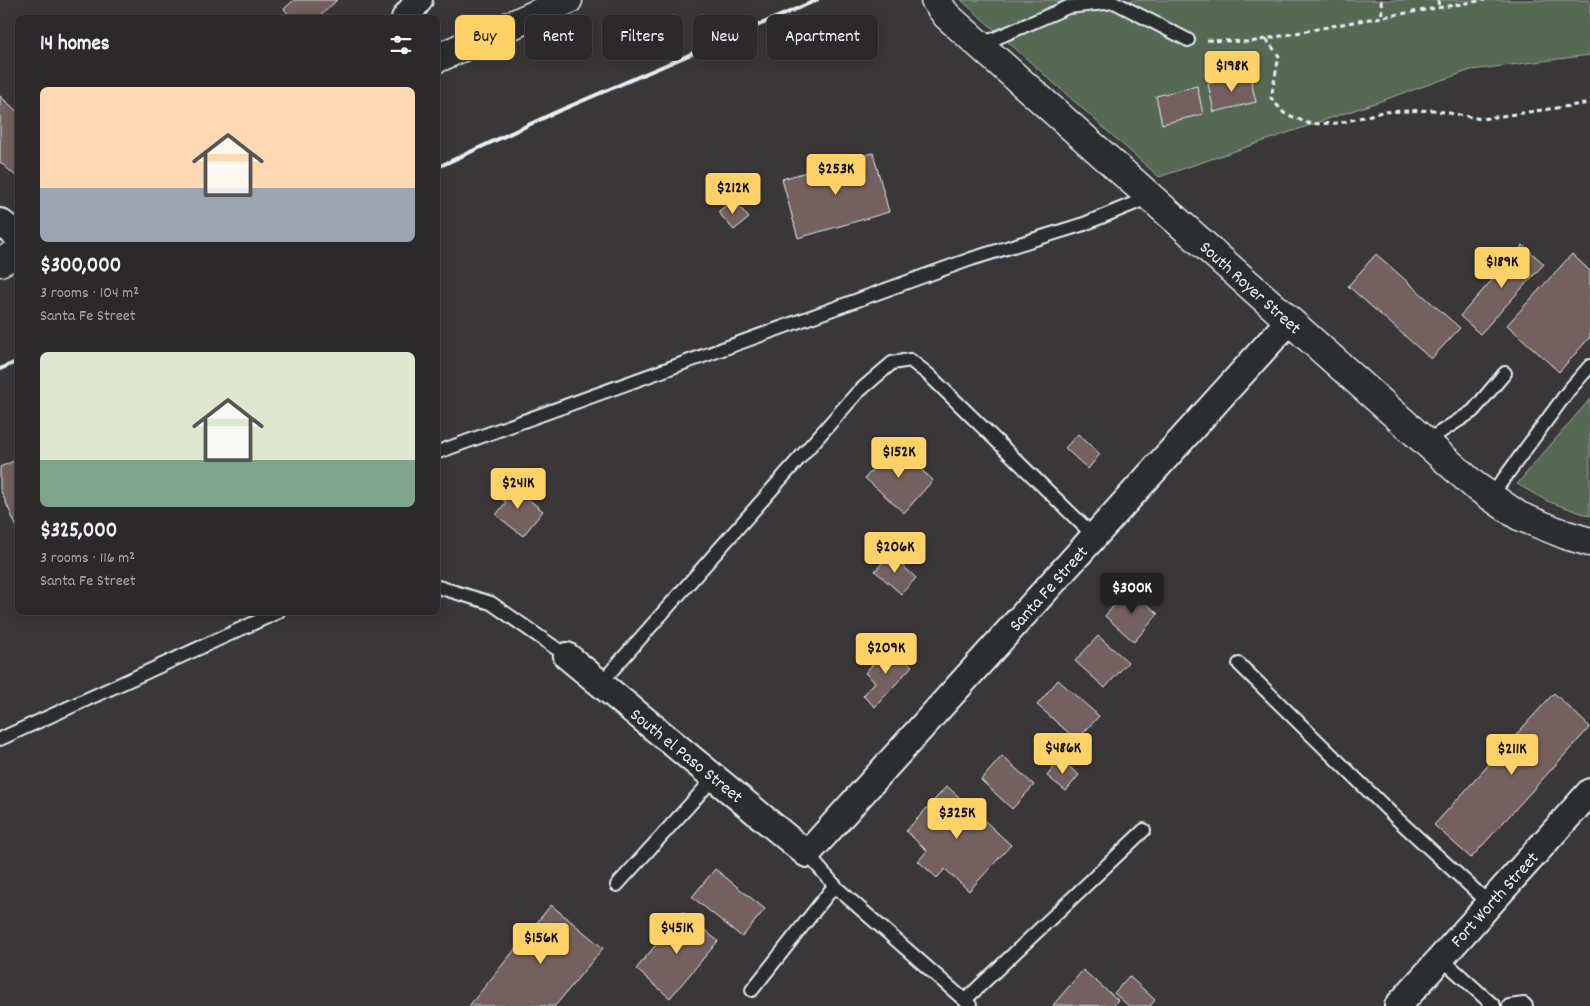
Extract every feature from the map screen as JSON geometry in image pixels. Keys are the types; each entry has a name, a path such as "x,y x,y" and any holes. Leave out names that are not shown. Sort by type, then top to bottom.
{"street":[{"path":"406,15 419,0"},
{"path":"440,57 568,0"},
{"name":"South Royer Street","path":"934,0 948,16 980,45 1474,485 1519,516 1566,535 1590,542"},
{"path":"0,222 15,234"},
{"path":"0,262 15,254"},
{"name":"Santa Fe Street","path":"807,854 1289,321"},
{"name":"South el Paso Street","path":"567,656 807,854"},
{"name":"Fort Worth Street","path":"1398,1006 1590,792"}],"lane":[{"path":"980,45 1068,7 1114,2 1188,40"},
{"path":"440,451 970,259 1084,224 1150,197"},
{"path":"600,684 857,393 892,363 910,360 929,375 1094,536"},
{"path":"1491,496 1569,390 1590,366"},
{"path":"1425,442 1473,411 1505,373"},
{"path":"440,588 491,603 567,656"},
{"path":"0,739 271,615"},
{"path":"1239,664 1396,818 1490,904"},
{"path":"617,885 714,778"},
{"path":"807,854 835,885 968,1003 1144,830"},
{"path":"752,990 835,885"},
{"path":"1441,958 1494,1006"},
{"path":"1509,1006 1524,1004 1526,1006"}],"path":[{"path":"1381,0 1382,17"},
{"path":"1438,0 1439,8"},
{"path":"1188,40 1250,42 1485,0"},
{"path":"1266,39 1279,56 1271,98 1284,112 1310,124 1340,123 1382,112 1434,110 1481,119 1590,103"}],"green space":[{"path":"961,0 1590,0 1590,55 1471,70 1159,177"},
{"path":"1590,399 1590,516 1547,501 1517,484"}],"building":[{"path":"294,0 337,0 321,15 289,15 284,9"},
{"path":"1249,73 1256,102 1214,112 1208,84"},
{"path":"1197,86 1203,114 1162,124 1156,96"},
{"path":"0,96 15,109 15,175 0,162"},
{"path":"873,153 889,212 798,238 782,179"},
{"path":"733,199 749,218 734,230 718,212"},
{"path":"1523,245 1544,264 1480,334 1460,316"},
{"path":"1376,254 1460,328 1431,359 1348,286"},
{"path":"1572,254 1590,271 1590,337 1559,372 1507,325"},
{"path":"1078,434 1100,454 1088,469 1065,448"},
{"path":"894,446 933,480 904,513 865,478"},
{"path":"15,460 15,523 0,489 0,467"},
{"path":"508,483 543,511 523,536 496,515 506,502 498,496"},
{"path":"890,554 916,578 901,594 875,571"},
{"path":"1129,588 1158,614 1134,642 1105,616"},
{"path":"1098,636 1128,662 1105,688 1075,661"},
{"path":"889,646 912,666 875,707 863,696 875,682 865,673"},
{"path":"1058,680 1099,716 1077,740 1037,705"},
{"path":"1554,693 1590,727 1471,858 1434,825"},
{"path":"1002,756 1034,785 1012,809 981,780"},
{"path":"1060,759 1079,775 1066,791 1047,776"},
{"path":"947,786 1011,845 969,891 945,869 937,878 918,861 927,851 906,831"},
{"path":"715,869 765,909 742,937 692,897"},
{"path":"551,905 603,948 555,1006 469,1006"},
{"path":"683,912 718,941 670,998 636,969"},
{"path":"1083,970 1118,1000 1113,1006 1053,1005"},
{"path":"1129,976 1155,1000 1150,1006 1129,1006 1114,993"}],"railway":[{"path":"440,166 554,113 817,0"},
{"path":"0,369 15,362"}]}
